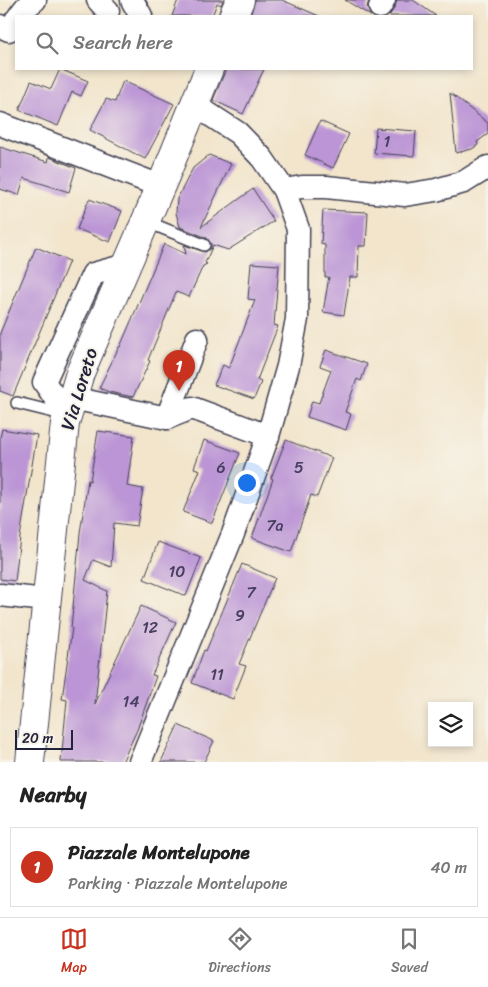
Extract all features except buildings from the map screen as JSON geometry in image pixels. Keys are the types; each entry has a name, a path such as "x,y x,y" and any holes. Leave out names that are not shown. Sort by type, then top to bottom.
{"street":[{"path":"20,15 35,0"},
{"path":"132,0 140,15"},
{"path":"233,15 240,0"},
{"path":"0,26 9,30 15,21"},
{"name":"Via Loreto","path":"30,762 46,600 70,407 80,373 195,106 206,70"},
{"path":"140,762 233,534 268,436 288,366 297,319 298,229 284,190 262,158 238,133 195,106"},
{"path":"0,124 160,186"},
{"path":"284,190 302,187 326,187 405,195 436,190 464,182 488,167"},
{"path":"167,418 197,340"},
{"path":"70,407 167,418 192,408 268,436"},
{"path":"0,595 46,600"}],"lane":[{"path":"145,221 204,245"},
{"path":"17,403 70,407"}],"place":[{"name":"Piazzale Montelupone","path":"179,391"}]}
